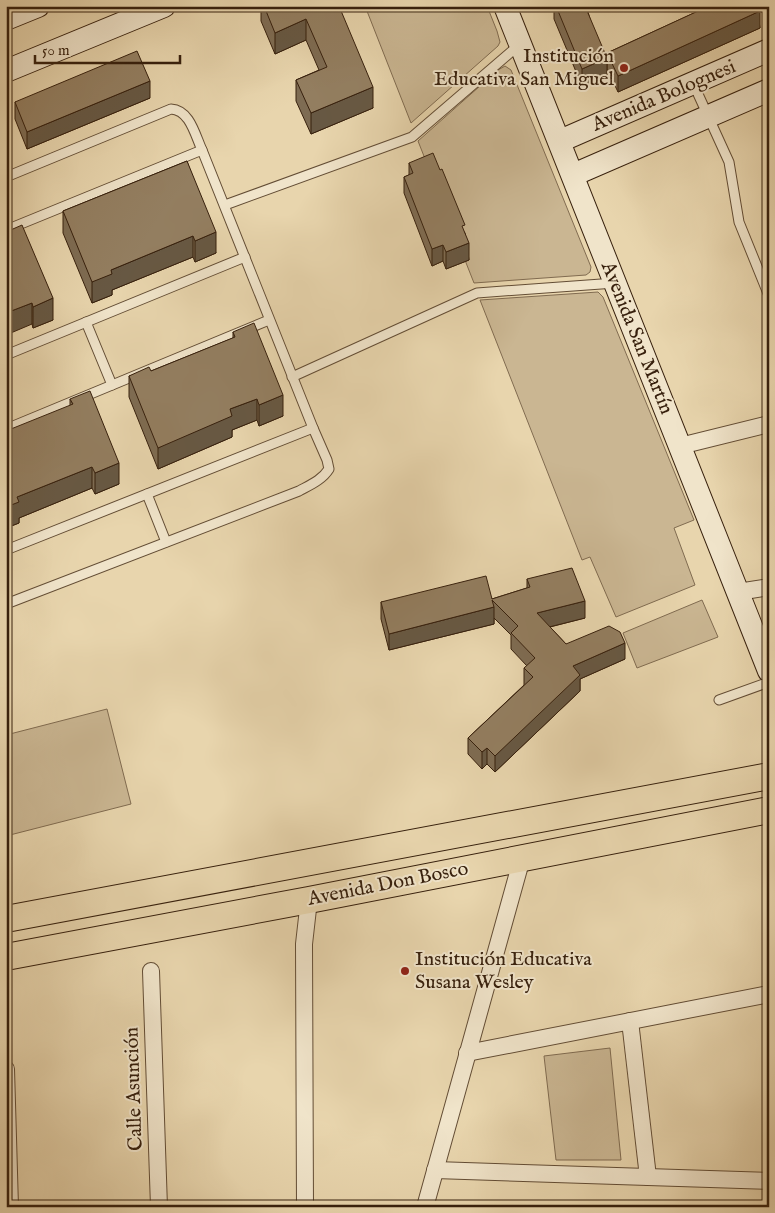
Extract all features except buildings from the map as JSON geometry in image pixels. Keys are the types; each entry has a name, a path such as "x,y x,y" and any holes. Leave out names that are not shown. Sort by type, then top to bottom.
{"main road":[{"path":"6,19 38,6"},
{"path":"6,71 164,6"},
{"name":"Avenida San Martín","path":"505,6 769,671"},
{"name":"Avenida Bolognesi","path":"560,141 769,50"},
{"name":"Avenida Bolognesi","path":"573,175 769,90"},
{"name":"Avenida Don Bosco","path":"6,919 769,776"},
{"name":"Avenida Don Bosco","path":"6,957 769,810"}],"street":[{"path":"680,446 769,424"},
{"path":"738,592 769,586"},
{"path":"425,1207 522,858"},
{"path":"305,1207 304,944 308,900"},
{"name":"Calle Asunción","path":"152,971 159,1207"},
{"path":"467,1053 769,994"},
{"path":"630,1021 648,1176"},
{"path":"6,1069 10,1207"},
{"path":"435,1170 769,1181"}],"lane":[{"path":"224,205 412,136 520,45"},
{"path":"693,83 729,162 739,222 769,296"},
{"path":"6,177 171,108 188,117 329,469 324,476 299,491 6,604"},
{"path":"6,230 202,150"},
{"path":"6,355 245,257"},
{"path":"292,377 477,293 616,283"},
{"path":"6,429 269,320"},
{"path":"86,322 112,385"},
{"path":"6,550 313,428"},
{"path":"147,494 166,542"},
{"path":"719,700 769,682"}],"shaded area":[{"path":"365,6 487,6 500,42 498,46 411,123"},
{"path":"505,66 511,70 591,267 590,272 586,275 474,283 418,141 498,70"},
{"path":"598,292 603,297 694,520 674,528 695,585 616,617 590,557 582,560 480,300"},
{"path":"702,600 718,637 637,668 623,633"},
{"path":"107,709 131,804 6,836 6,735"},
{"path":"610,1048 621,1160 556,1160 544,1056"}],"place":[{"name":"Institución Educativa San Miguel","path":"624,68"},
{"name":"Institución Educativa Susana Wesley","path":"405,971"}]}
